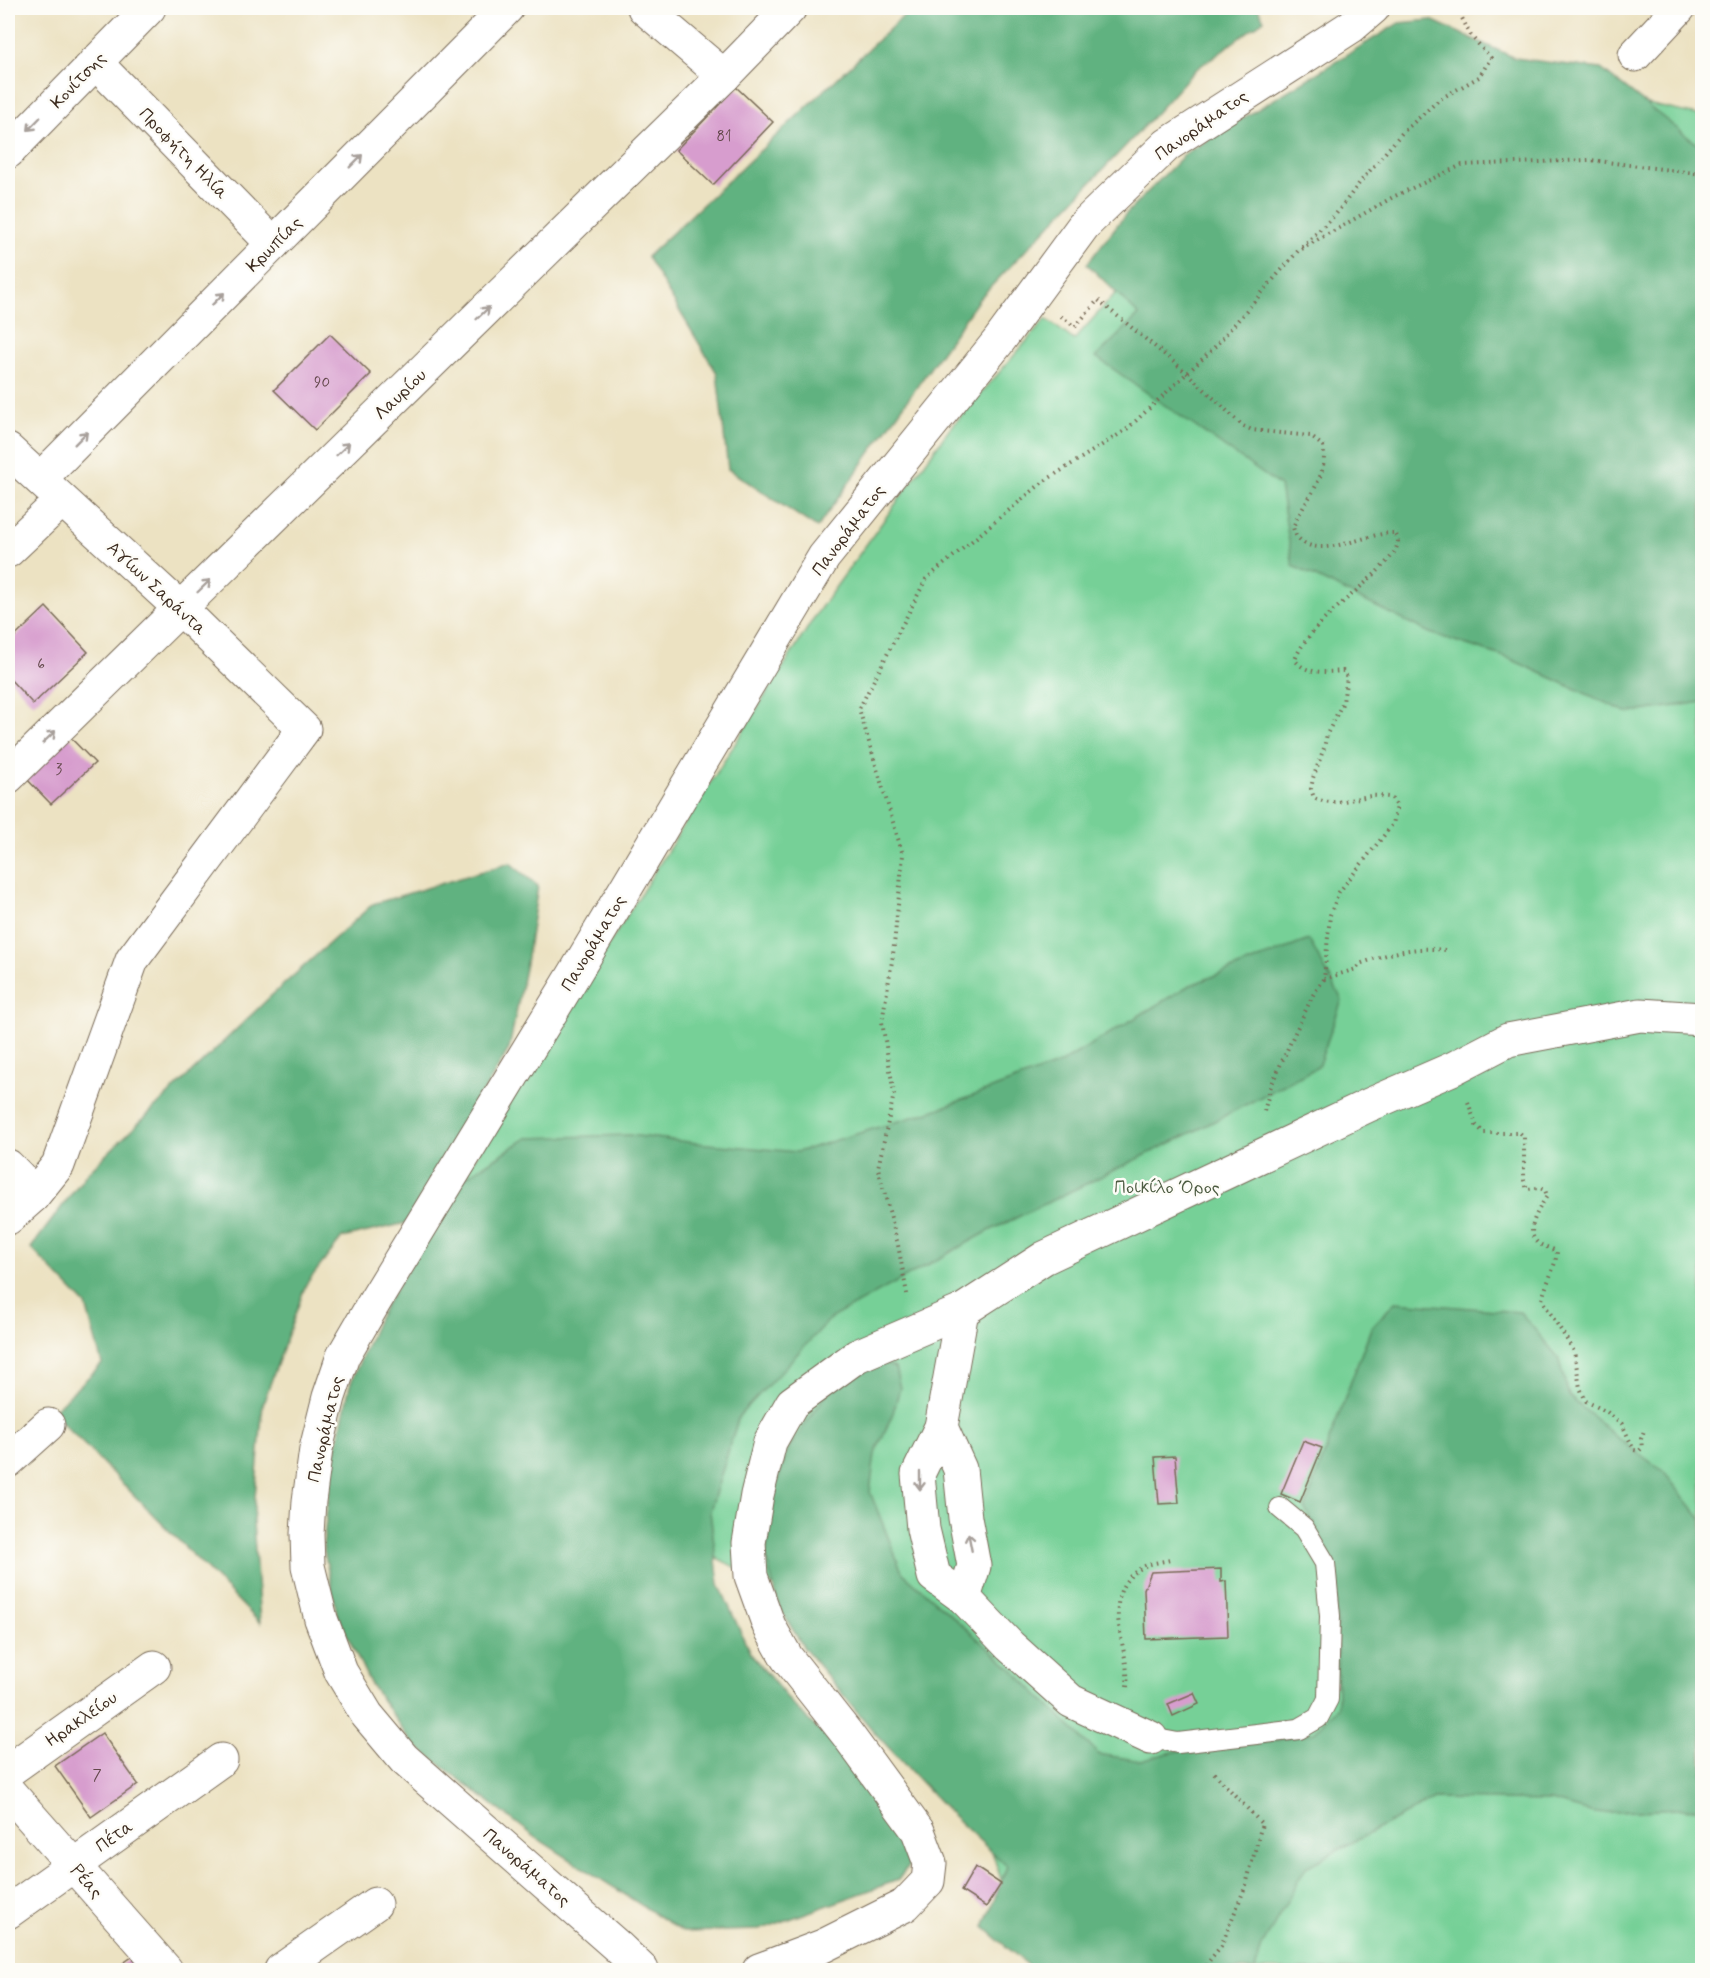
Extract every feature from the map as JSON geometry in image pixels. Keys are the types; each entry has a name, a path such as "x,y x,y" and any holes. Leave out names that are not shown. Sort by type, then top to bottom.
{"street":[{"name":"Κονίτσης","path":"8,152 149,8"},
{"name":"Κρωπίας","path":"8,550 51,490 273,244 507,8"},
{"path":"644,8 724,76"},
{"name":"Λαυρίου","path":"8,777 724,76 790,8"},
{"name":"Πανοράματος","path":"642,1971 618,1947 405,1759 367,1715 341,1672 321,1619 308,1566 307,1534 316,1449 329,1397 343,1356 824,557 998,342 1084,225 1167,145 1352,26 1373,8"},
{"path":"1635,55 1679,8"},
{"name":"Προφήτη Ηλία","path":"95,62 273,244"},
{"name":"Αγίων Σαράντα","path":"8,450 181,609 304,729 132,960 58,1165 33,1196"},
{"path":"759,1971 823,1946 905,1905 928,1881 930,1863 918,1831 847,1734 787,1658 768,1626 751,1576 748,1543 757,1495 770,1442 792,1403 857,1356 963,1311 1044,1258 1368,1105 1454,1068 1508,1040 1640,1015 1702,1019"},
{"path":"8,1166 33,1196 8,1218"},
{"path":"963,1311 941,1427 918,1474 923,1529 934,1576 964,1598 1010,1646 1071,1701 1164,1741"},
{"path":"8,1461 48,1425"},
{"path":"941,1427 960,1469 965,1518 974,1566 964,1598"},
{"name":"Ηρακλείου","path":"8,1771 154,1667"},
{"name":"Πέτα","path":"8,1912 221,1760"},
{"name":"Ρέας","path":"8,1791 166,1971"},
{"path":"281,1971 375,1904"}],"lane":[{"path":"1164,1741 1299,1728 1318,1718 1328,1699 1330,1616 1325,1563 1304,1528 1280,1508"}],"path":[{"path":"913,1331 898,1245 878,1168 894,1094 882,1022 893,956 903,855 859,709 926,579 1043,482 1126,430 1212,350 1298,251 1336,214 1402,133 1440,99 1479,77 1491,58 1471,36 1457,8"},
{"path":"1298,251 1395,196 1462,165 1590,160 1702,174"},
{"path":"1034,294 1075,327 1098,300 1187,373 1243,426 1252,430 1310,436 1323,446 1325,458 1320,479 1298,514 1293,527 1299,539 1312,546 1326,548 1384,532 1395,533 1398,539 1396,549 1383,566 1310,636 1295,660 1300,668 1313,671 1344,671 1347,677 1343,702 1327,734 1313,778 1311,789 1314,798 1321,801 1341,802 1373,796 1391,797 1397,806 1393,824 1339,892 1330,915 1324,979 1313,995 1271,1086 1249,1161"},
{"path":"1324,979 1356,969 1359,964 1403,950 1428,948 1445,950"},
{"path":"1454,1068 1476,1125 1484,1133 1520,1133 1524,1137 1524,1180 1527,1190 1539,1188 1545,1190 1547,1196 1535,1216 1532,1232 1535,1240 1552,1247 1557,1252 1556,1262 1545,1284 1542,1300 1574,1351 1580,1388 1586,1401 1607,1412 1622,1424 1634,1450 1639,1451 1642,1448 1641,1439 1645,1428"},
{"path":"1112,1719 1126,1693 1128,1676 1117,1599 1125,1582 1143,1567 1170,1560"},
{"path":"1164,1741 1215,1773 1262,1824 1242,1895 1221,1946 1202,1971"}],"green space":[{"path":"912,8 1258,8 1264,20 1195,70 979,299 817,528 728,469 717,373 647,257"},
{"path":"1431,20 1515,58 1601,69 1702,148 1702,702 1628,713 1508,658 1430,633 1293,566 1280,486 1096,357 1139,315 1087,264 1125,215 1186,153 1399,23"},
{"name":"Ποικίλο Όρος","path":"1562,85 1702,116 1702,1970 1048,1970 1003,1886 934,1668 401,1398 527,1138 461,1180 817,613 948,431 1046,319 1074,340 1244,148"},
{"path":"510,863 538,886 509,1049 406,1223 342,1238 306,1284 263,1404 253,1521 260,1623 52,1412 102,1364 86,1305 31,1248 87,1173 272,995 373,904"},
{"path":"1309,940 1342,1000 1318,1067 1201,1128 989,1231 831,1318 739,1416 710,1511 719,1584 750,1653 794,1706 869,1779 907,1832 914,1858 898,1880 759,1930 683,1932 535,1837 412,1743 370,1683 337,1614 323,1546 332,1467 350,1385 378,1318 461,1180 527,1138 629,1135 797,1152 932,1111 1059,1064 1188,986"},
{"path":"1395,1302 1520,1312 1558,1357 1569,1396 1615,1436 1663,1471 1702,1520 1702,1808 1594,1813 1551,1801 1434,1799 1306,1867 1262,1946 1255,1970 1033,1970 984,1927 1007,1866 951,1814 875,1733 804,1648 779,1607 766,1557 772,1496 789,1448 827,1393 858,1364 883,1362 895,1368 900,1388 893,1413 875,1454 870,1492 902,1572 1011,1668 1098,1754 1141,1761 1203,1746 1268,1742 1314,1733 1338,1706 1336,1600 1317,1531 1305,1509 1371,1328"}],"building":[{"path":"736,87 773,122 713,185 676,150"},
{"path":"330,334 371,374 315,430 274,390"},
{"path":"46,607 88,652 33,704 8,677 8,643"},
{"path":"66,733 95,763 51,804 23,775"},
{"path":"1303,1441 1322,1448 1300,1502 1281,1494"},
{"path":"1175,1456 1179,1503 1159,1504 1155,1457"},
{"path":"1221,1569 1221,1582 1226,1581 1228,1636 1146,1639 1144,1589 1151,1572"},
{"path":"1194,1693 1199,1704 1173,1716 1168,1704"},
{"path":"102,1733 138,1784 91,1817 55,1766"},
{"path":"975,1867 1001,1884 986,1907 961,1891"},
{"path":"132,1957 142,1970 113,1970"}]}
